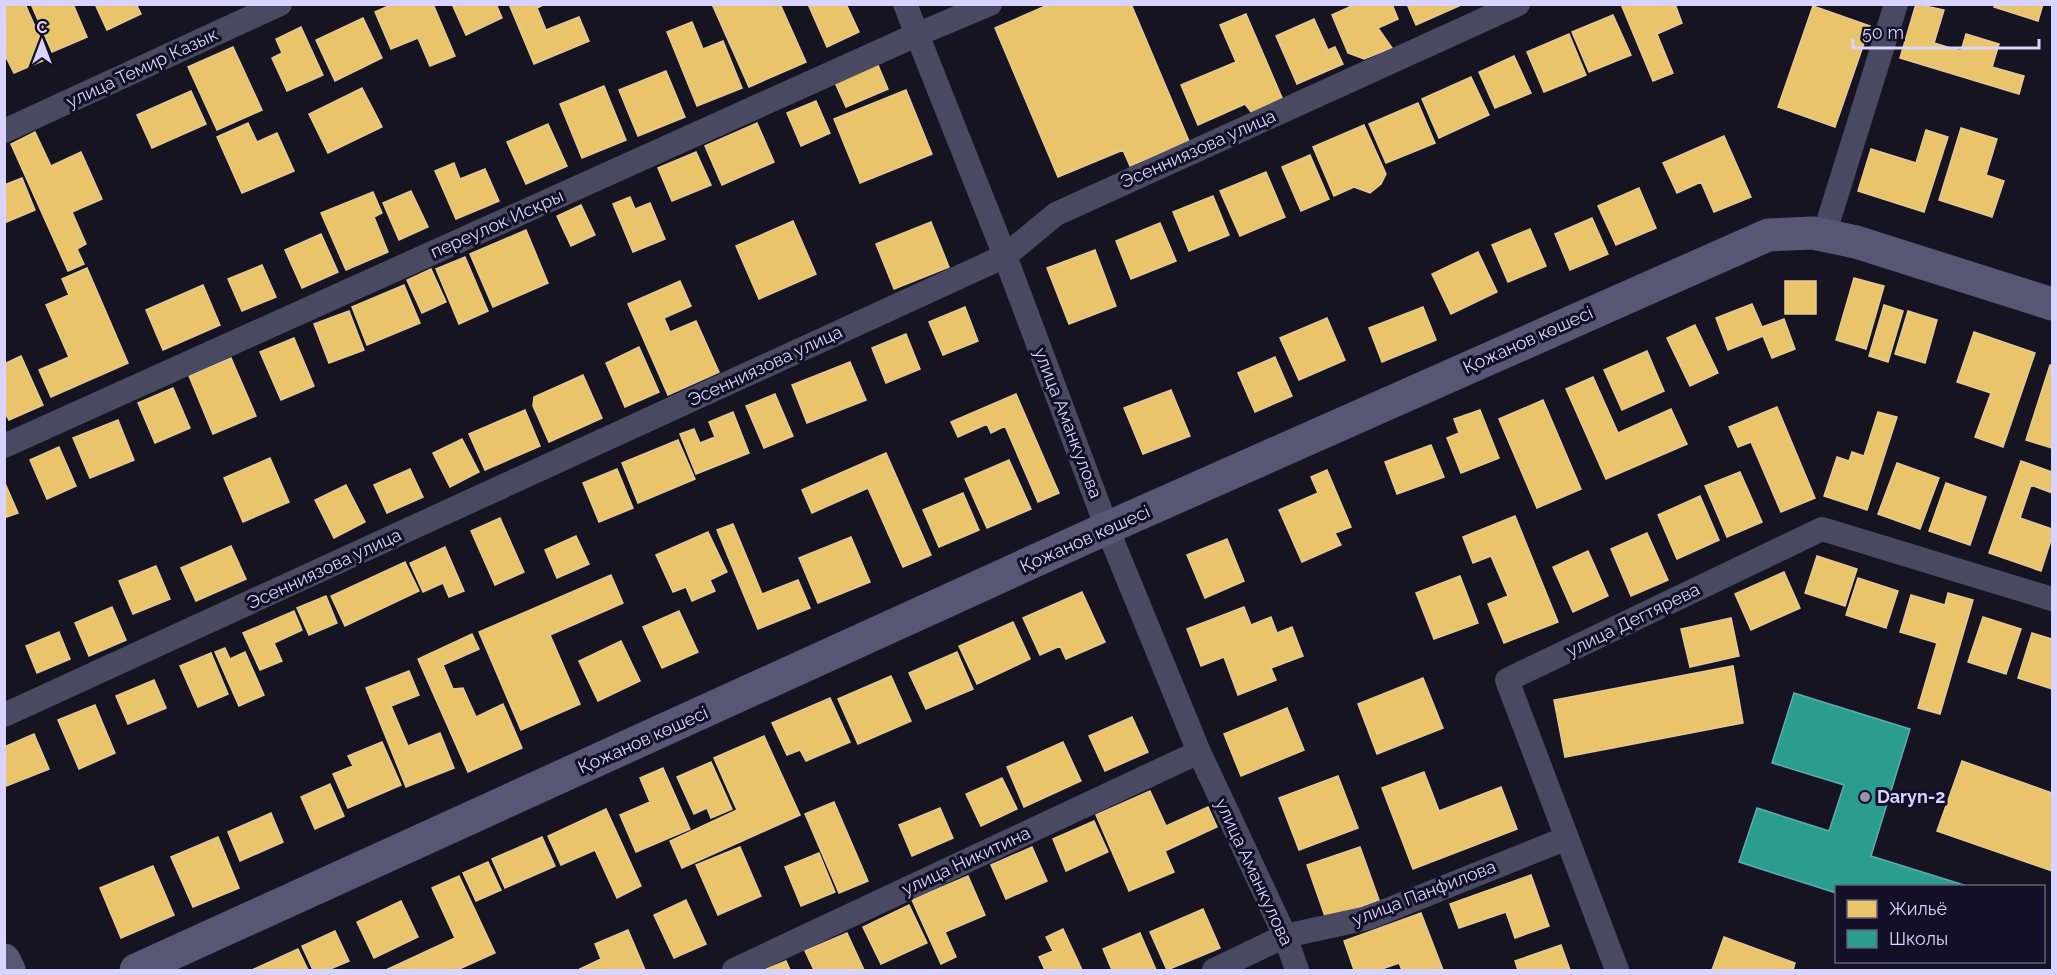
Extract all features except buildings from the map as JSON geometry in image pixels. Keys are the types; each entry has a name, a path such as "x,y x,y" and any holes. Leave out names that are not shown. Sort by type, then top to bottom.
{"main road":[{"name":"Қожанов көшесі","path":"136,970 1107,528 1768,235 1824,235 1856,242 1938,266 2052,304"},
{"path":"4,960 9,970"}],"street":[{"name":"улица Темир Казык","path":"4,130 280,4"},
{"name":"улица Аманкулова","path":"905,4 1005,256 1107,528 1199,752 1285,936 1297,970"},
{"name":"переулок Искры","path":"4,446 916,35 990,4"},
{"name":"Эсенниязова улица","path":"4,715 1005,256 1056,214 1518,4"},
{"path":"1824,235 1896,4"},
{"name":"улица Дегтярева","path":"1617,970 1507,680 1822,529 2052,600"},
{"name":"улица Никитина","path":"734,970 1199,752"},
{"name":"улица Панфилова","path":"1214,970 1285,936 1368,918 1567,838"}],"place":[{"name":"Daryn-2","path":"1865,797"}]}
